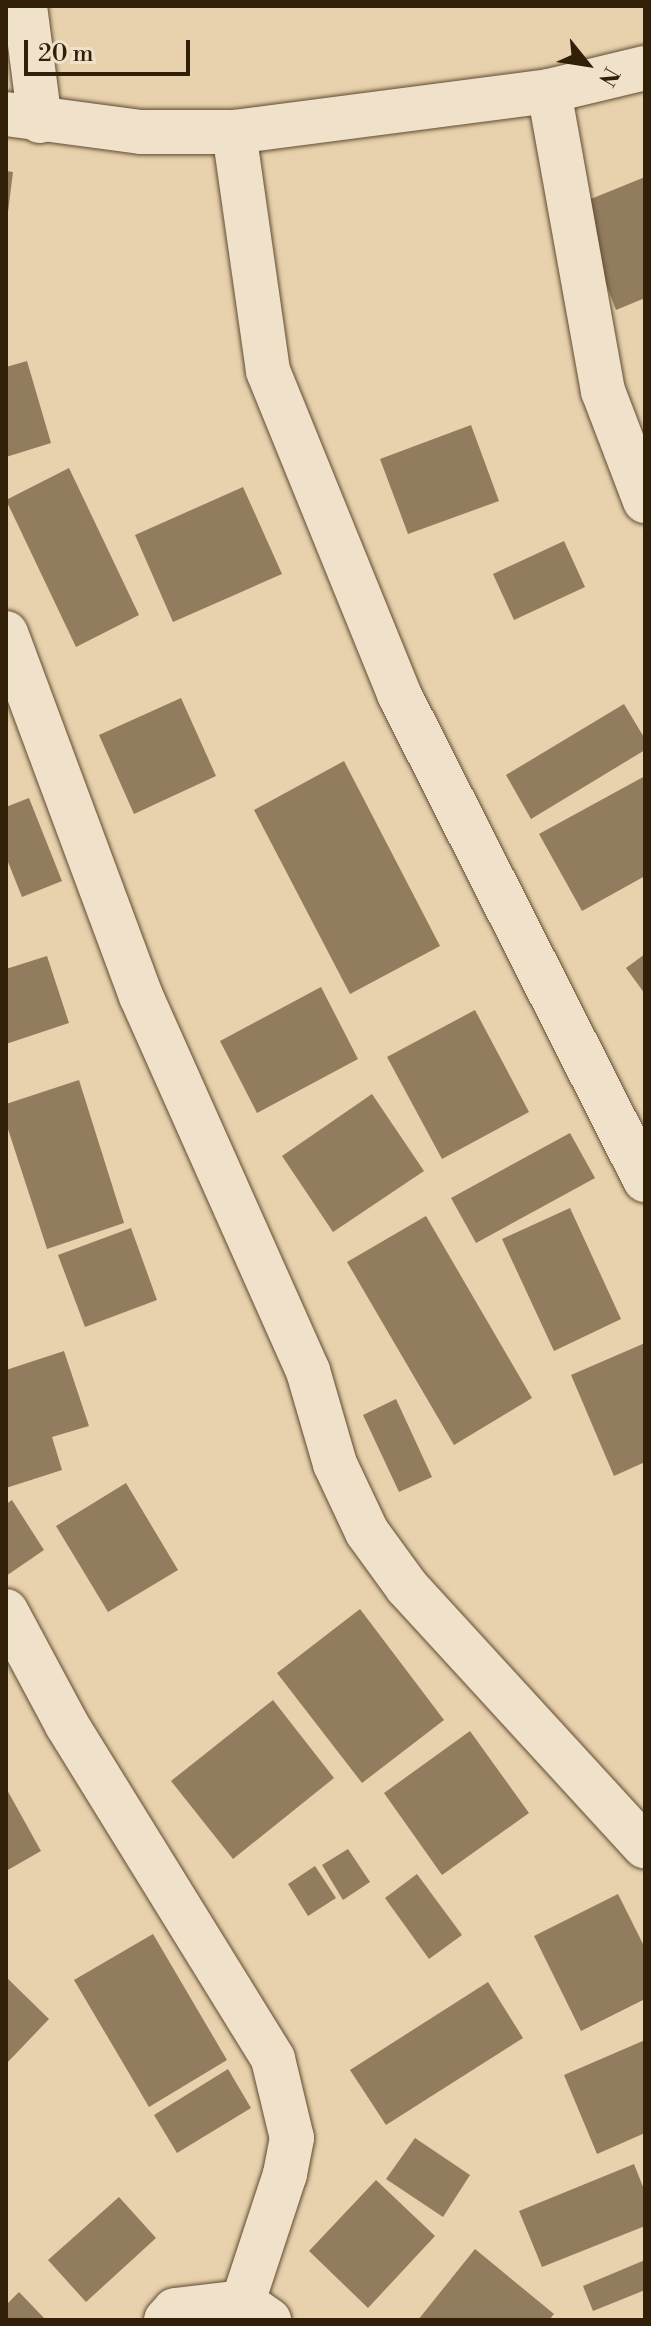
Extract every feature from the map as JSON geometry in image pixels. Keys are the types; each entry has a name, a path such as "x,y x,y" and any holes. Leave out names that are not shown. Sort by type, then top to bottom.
{"street":[{"path":"25,6 23,118 141,132 234,132 549,91 645,68"},
{"path":"549,91 603,391 645,501"},
{"path":"234,132 268,371 399,694 645,1180"},
{"path":"6,633 141,996 308,1371 335,1464 367,1532 407,1587 645,1847"},
{"path":"6,1611 67,1725 273,2059 292,2138 256,2311 175,2310 166,2320"}],"building":[{"path":"6,171 13,172 8,212 6,212"},
{"path":"645,177 645,298 616,310 576,205"},
{"path":"27,361 51,443 6,457 6,367"},
{"path":"471,425 499,501 408,534 380,459"},
{"path":"69,468 139,615 76,647 6,500"},
{"path":"243,487 282,574 173,622 135,535"},
{"path":"564,541 585,587 514,620 493,574"},
{"path":"181,698 216,776 134,814 99,735"},
{"path":"624,704 645,739 645,750 531,819 506,775"},
{"path":"344,761 440,946 350,994 254,810"},
{"path":"645,776 645,876 582,911 539,834"},
{"path":"29,798 62,881 22,897 6,857 6,807"},
{"path":"645,954 645,994 626,968"},
{"path":"47,956 69,1023 6,1044 6,969"},
{"path":"321,987 358,1059 257,1113 220,1041"},
{"path":"475,1010 529,1112 442,1159 387,1057"},
{"path":"79,1080 124,1223 47,1249 6,1123 6,1104"},
{"path":"372,1094 424,1171 333,1232 282,1156"},
{"path":"570,1133 595,1178 476,1243 451,1198"},
{"path":"570,1208 621,1319 554,1351 502,1239"},
{"path":"426,1216 532,1398 454,1445 347,1262"},
{"path":"131,1228 157,1300 85,1327 58,1255"},
{"path":"645,1343 645,1462 614,1476 571,1375"},
{"path":"64,1351 89,1426 52,1437 62,1470 6,1488 6,1370"},
{"path":"396,1399 432,1477 399,1492 363,1415"},
{"path":"126,1483 178,1570 108,1612 56,1526"},
{"path":"12,1500 44,1550 6,1576 6,1504"},
{"path":"360,1609 444,1720 362,1783 277,1673"},
{"path":"273,1700 334,1778 233,1859 171,1781"},
{"path":"470,1731 529,1813 442,1875 384,1793"},
{"path":"6,1788 41,1851 6,1871"},
{"path":"348,1849 370,1882 343,1900 322,1865"},
{"path":"315,1866 336,1898 308,1916 288,1884"},
{"path":"417,1874 462,1935 429,1959 385,1898"},
{"path":"618,1894 645,1948 645,1999 581,2031 534,1936"},
{"path":"153,1934 227,2060 149,2107 74,1980"},
{"path":"6,1977 49,2019 6,2064"},
{"path":"488,1982 523,2038 386,2125 350,2070"},
{"path":"645,2040 645,2133 597,2154 564,2075"},
{"path":"228,2069 251,2108 177,2153 154,2115"},
{"path":"415,2138 470,2175 443,2217 386,2179"},
{"path":"634,2164 645,2192 645,2226 542,2267 519,2211"},
{"path":"376,2180 435,2236 368,2308 309,2251"},
{"path":"119,2197 156,2238 86,2302 48,2260"},
{"path":"475,2249 554,2314 549,2320 418,2320"},
{"path":"645,2260 645,2290 593,2311 583,2286"},
{"path":"19,2292 46,2320 6,2320 6,2305"}]}
